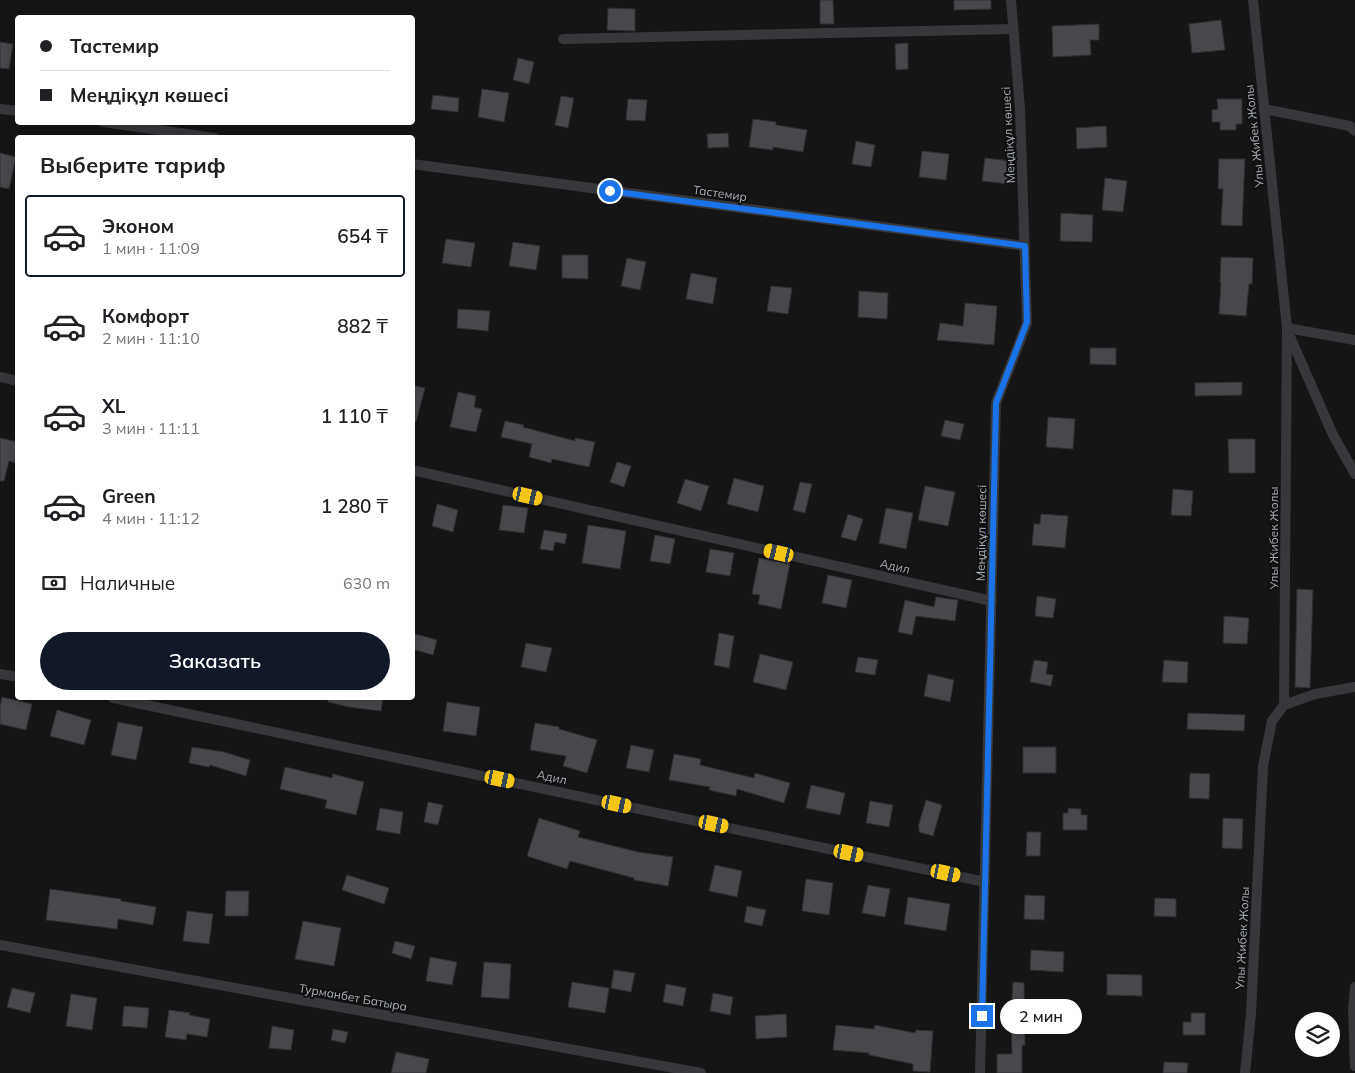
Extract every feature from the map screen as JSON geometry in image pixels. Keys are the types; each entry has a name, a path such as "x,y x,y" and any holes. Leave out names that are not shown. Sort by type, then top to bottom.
{"street":[{"name":"Меңдіқұл көшесі","path":"980,1073 996,403 1027,322 1020,108 1011,0"},
{"name":"Улы Жибек Жолы","path":"1244,1073 1250,1014 1264,766 1272,721 1284,704 1286,328 1253,0"},
{"path":"563,39 1013,29"},
{"path":"0,109 15,111"},
{"path":"1264,110 1350,126 1355,131"},
{"path":"124,125 194,135"},
{"name":"Тастемир","path":"415,164 1025,246"},
{"path":"1286,328 1355,340"},
{"path":"1286,328 1333,435 1355,474"},
{"path":"0,377 15,380"},
{"name":"Адил","path":"415,471 992,601"},
{"path":"0,674 15,676"},
{"path":"1284,704 1316,694 1355,687"},
{"name":"Адил","path":"122,700 985,882"},
{"name":"Турманбет Батыра","path":"0,945 701,1073"},
{"path":"1355,986 1353,1009 1355,1066"}],"building":[{"path":"820,0 833,0 834,24 820,24"},
{"path":"954,0 991,0 991,9 954,10"},
{"path":"608,8 635,9 635,31 607,30"},
{"path":"1221,20 1225,50 1192,53 1189,24"},
{"path":"1099,24 1099,40 1090,40 1091,55 1053,57 1052,26"},
{"path":"0,42 13,44 9,69 0,68"},
{"path":"908,43 908,69 896,70 895,44"},
{"path":"518,58 534,62 529,84 513,80"},
{"path":"482,89 509,93 504,122 478,117"},
{"path":"433,95 459,98 458,112 431,109"},
{"path":"561,96 574,98 568,128 555,125"},
{"path":"628,99 647,100 645,121 626,120"},
{"path":"1217,99 1242,99 1242,124 1236,124 1236,130 1220,130 1220,122 1212,122 1212,110 1218,109"},
{"path":"753,119 776,122 776,125 807,130 803,152 773,147 773,150 749,147"},
{"path":"1106,126 1107,147 1077,149 1076,128"},
{"path":"728,133 729,147 708,148 707,134"},
{"path":"856,141 875,145 871,167 852,164"},
{"path":"922,151 949,154 946,180 919,177"},
{"path":"0,153 15,157 15,162 9,189 0,187"},
{"path":"985,158 1011,161 1009,184 982,181"},
{"path":"1219,159 1245,159 1242,226 1221,225 1223,189 1218,189"},
{"path":"1105,178 1127,181 1123,212 1102,210"},
{"path":"1061,213 1093,215 1092,242 1060,241"},
{"path":"446,239 475,243 471,267 442,263"},
{"path":"513,242 540,246 536,270 509,266"},
{"path":"562,255 588,255 588,279 562,278"},
{"path":"1221,257 1253,258 1252,284 1249,284 1246,316 1219,314"},
{"path":"627,258 646,262 640,290 621,286"},
{"path":"691,273 717,278 713,304 686,299"},
{"path":"771,286 792,288 788,314 767,311"},
{"path":"859,291 888,293 887,319 858,317"},
{"path":"965,303 997,306 994,345 937,340 940,323 963,326"},
{"path":"458,309 490,311 488,331 457,328"},
{"path":"1090,348 1116,348 1116,365 1090,364"},
{"path":"1242,382 1242,395 1195,396 1195,383"},
{"path":"415,386 425,388 415,422"},
{"path":"458,392 476,396 474,407 482,409 476,432 450,427"},
{"path":"1048,417 1075,419 1073,449 1046,447"},
{"path":"945,420 964,424 960,440 941,436"},
{"path":"505,421 575,441 575,438 595,442 589,467 552,459 551,463 529,457 532,444 501,437"},
{"path":"0,438 15,441 15,463 9,461 4,481 0,481"},
{"path":"1228,439 1255,439 1255,473 1229,473"},
{"path":"617,462 631,466 624,487 610,482"},
{"path":"734,478 764,486 758,512 727,504"},
{"path":"685,479 709,486 701,511 677,503"},
{"path":"800,482 812,484 805,513 793,510"},
{"path":"925,486 955,492 948,526 918,520"},
{"path":"1173,489 1193,491 1191,516 1171,515"},
{"path":"437,504 458,510 453,532 432,526"},
{"path":"503,505 528,508 524,533 499,530"},
{"path":"886,508 913,513 906,549 879,543"},
{"path":"848,514 863,519 856,541 841,537"},
{"path":"1041,514 1068,516 1065,548 1032,545 1034,524 1040,524"},
{"path":"588,525 626,531 620,569 582,563"},
{"path":"544,530 567,534 565,544 555,542 553,551 540,549"},
{"path":"655,535 675,539 670,564 650,561"},
{"path":"710,549 734,553 730,576 706,572"},
{"path":"759,558 790,564 781,609 758,604 760,595 752,594"},
{"path":"828,575 852,580 846,608 822,603"},
{"path":"1297,589 1313,590 1310,688 1295,687"},
{"path":"1037,596 1056,599 1053,618 1035,616"},
{"path":"936,597 958,600 955,621 916,616 912,635 898,632 905,600 934,607"},
{"path":"1224,616 1249,618 1247,644 1223,643"},
{"path":"719,633 734,636 729,668 714,665"},
{"path":"415,634 437,640 433,655 415,650"},
{"path":"526,643 552,648 546,672 521,667"},
{"path":"760,654 793,662 786,690 753,682"},
{"path":"858,657 878,660 875,675 855,672"},
{"path":"1034,660 1048,662 1046,674 1053,675 1051,686 1030,682"},
{"path":"1164,660 1188,662 1187,683 1162,682"},
{"path":"928,674 954,680 950,702 924,696"},
{"path":"2,697 32,704 26,730 0,724"},
{"path":"328,700 383,700 381,711 328,702"},
{"path":"447,702 480,707 476,736 443,731"},
{"path":"57,710 91,720 84,745 50,736"},
{"path":"1188,713 1245,715 1244,731 1187,729"},
{"path":"118,722 143,727 136,760 111,755"},
{"path":"535,723 559,727 559,729 597,740 587,773 563,766 566,756 530,750"},
{"path":"631,745 654,750 649,772 626,768"},
{"path":"192,747 224,752 250,760 246,776 210,765 209,767 189,763"},
{"path":"1023,747 1056,747 1056,773 1023,773"},
{"path":"674,754 701,759 700,765 754,778 755,773 790,783 784,803 737,789 736,796 709,790 710,787 669,780"},
{"path":"285,767 332,778 333,774 364,782 356,815 325,808 327,800 280,789"},
{"path":"1190,773 1210,774 1209,799 1189,798"},
{"path":"811,785 845,793 840,815 806,808"},
{"path":"926,800 942,805 933,836 919,832 918,827"},
{"path":"870,801 893,805 889,827 866,823"},
{"path":"428,802 443,805 438,825 424,822"},
{"path":"380,808 403,812 400,834 376,830"},
{"path":"1068,808 1081,809 1081,815 1087,815 1087,830 1063,830 1063,813 1068,813"},
{"path":"539,818 580,831 578,837 638,852 673,857 668,886 634,880 634,878 570,861 567,869 527,856"},
{"path":"1223,818 1243,819 1242,849 1222,848"},
{"path":"1027,832 1041,832 1040,856 1026,856"},
{"path":"715,865 742,871 737,897 709,891"},
{"path":"347,875 389,888 384,904 342,890"},
{"path":"806,879 833,883 829,915 802,911"},
{"path":"868,885 890,889 885,917 862,913"},
{"path":"50,889 121,899 121,901 156,907 153,925 118,919 117,929 46,920"},
{"path":"226,891 249,891 248,916 225,916"},
{"path":"1025,895 1045,896 1044,920 1024,919"},
{"path":"908,897 950,904 946,931 904,924"},
{"path":"1155,898 1176,899 1176,917 1154,916"},
{"path":"747,906 766,910 762,926 744,922"},
{"path":"187,911 213,914 209,944 183,941"},
{"path":"303,921 341,928 334,966 295,959"},
{"path":"395,941 415,946 411,959 392,953"},
{"path":"1031,950 1064,952 1063,972 1030,970"},
{"path":"430,957 457,962 452,985 426,981"},
{"path":"484,962 511,964 509,999 481,997"},
{"path":"614,970 635,973 631,992 611,988"},
{"path":"1107,974 1142,975 1142,996 1107,995"},
{"path":"572,982 609,988 605,1013 568,1007"},
{"path":"1013,982 1024,983 1025,1045 1022,1045 1022,1073 997,1073 997,1054 1012,1054 1011,1013"},
{"path":"666,984 686,988 683,1006 663,1002"},
{"path":"12,988 35,993 30,1013 7,1007"},
{"path":"713,993 733,997 730,1015 710,1011"},
{"path":"71,994 97,998 92,1030 66,1026"},
{"path":"124,1006 149,1008 147,1028 122,1026"},
{"path":"169,1010 190,1013 189,1015 210,1019 207,1037 187,1034 186,1040 165,1037"},
{"path":"1191,1013 1205,1013 1205,1035 1183,1035 1183,1022 1191,1022"},
{"path":"786,1014 787,1037 756,1039 755,1016"},
{"path":"836,1025 874,1029 875,1025 915,1033 916,1030 933,1031 930,1072 913,1071 913,1064 869,1055 869,1053 833,1050"},
{"path":"272,1026 294,1030 291,1050 269,1048"},
{"path":"333,1029 348,1032 345,1043 331,1040"},
{"path":"396,1052 429,1059 426,1073 391,1073"},
{"path":"1164,1062 1188,1063 1187,1073 1163,1073"}],"route":[{"path":"610,191 1025,246 1027,322 996,403 982,1016"}]}
